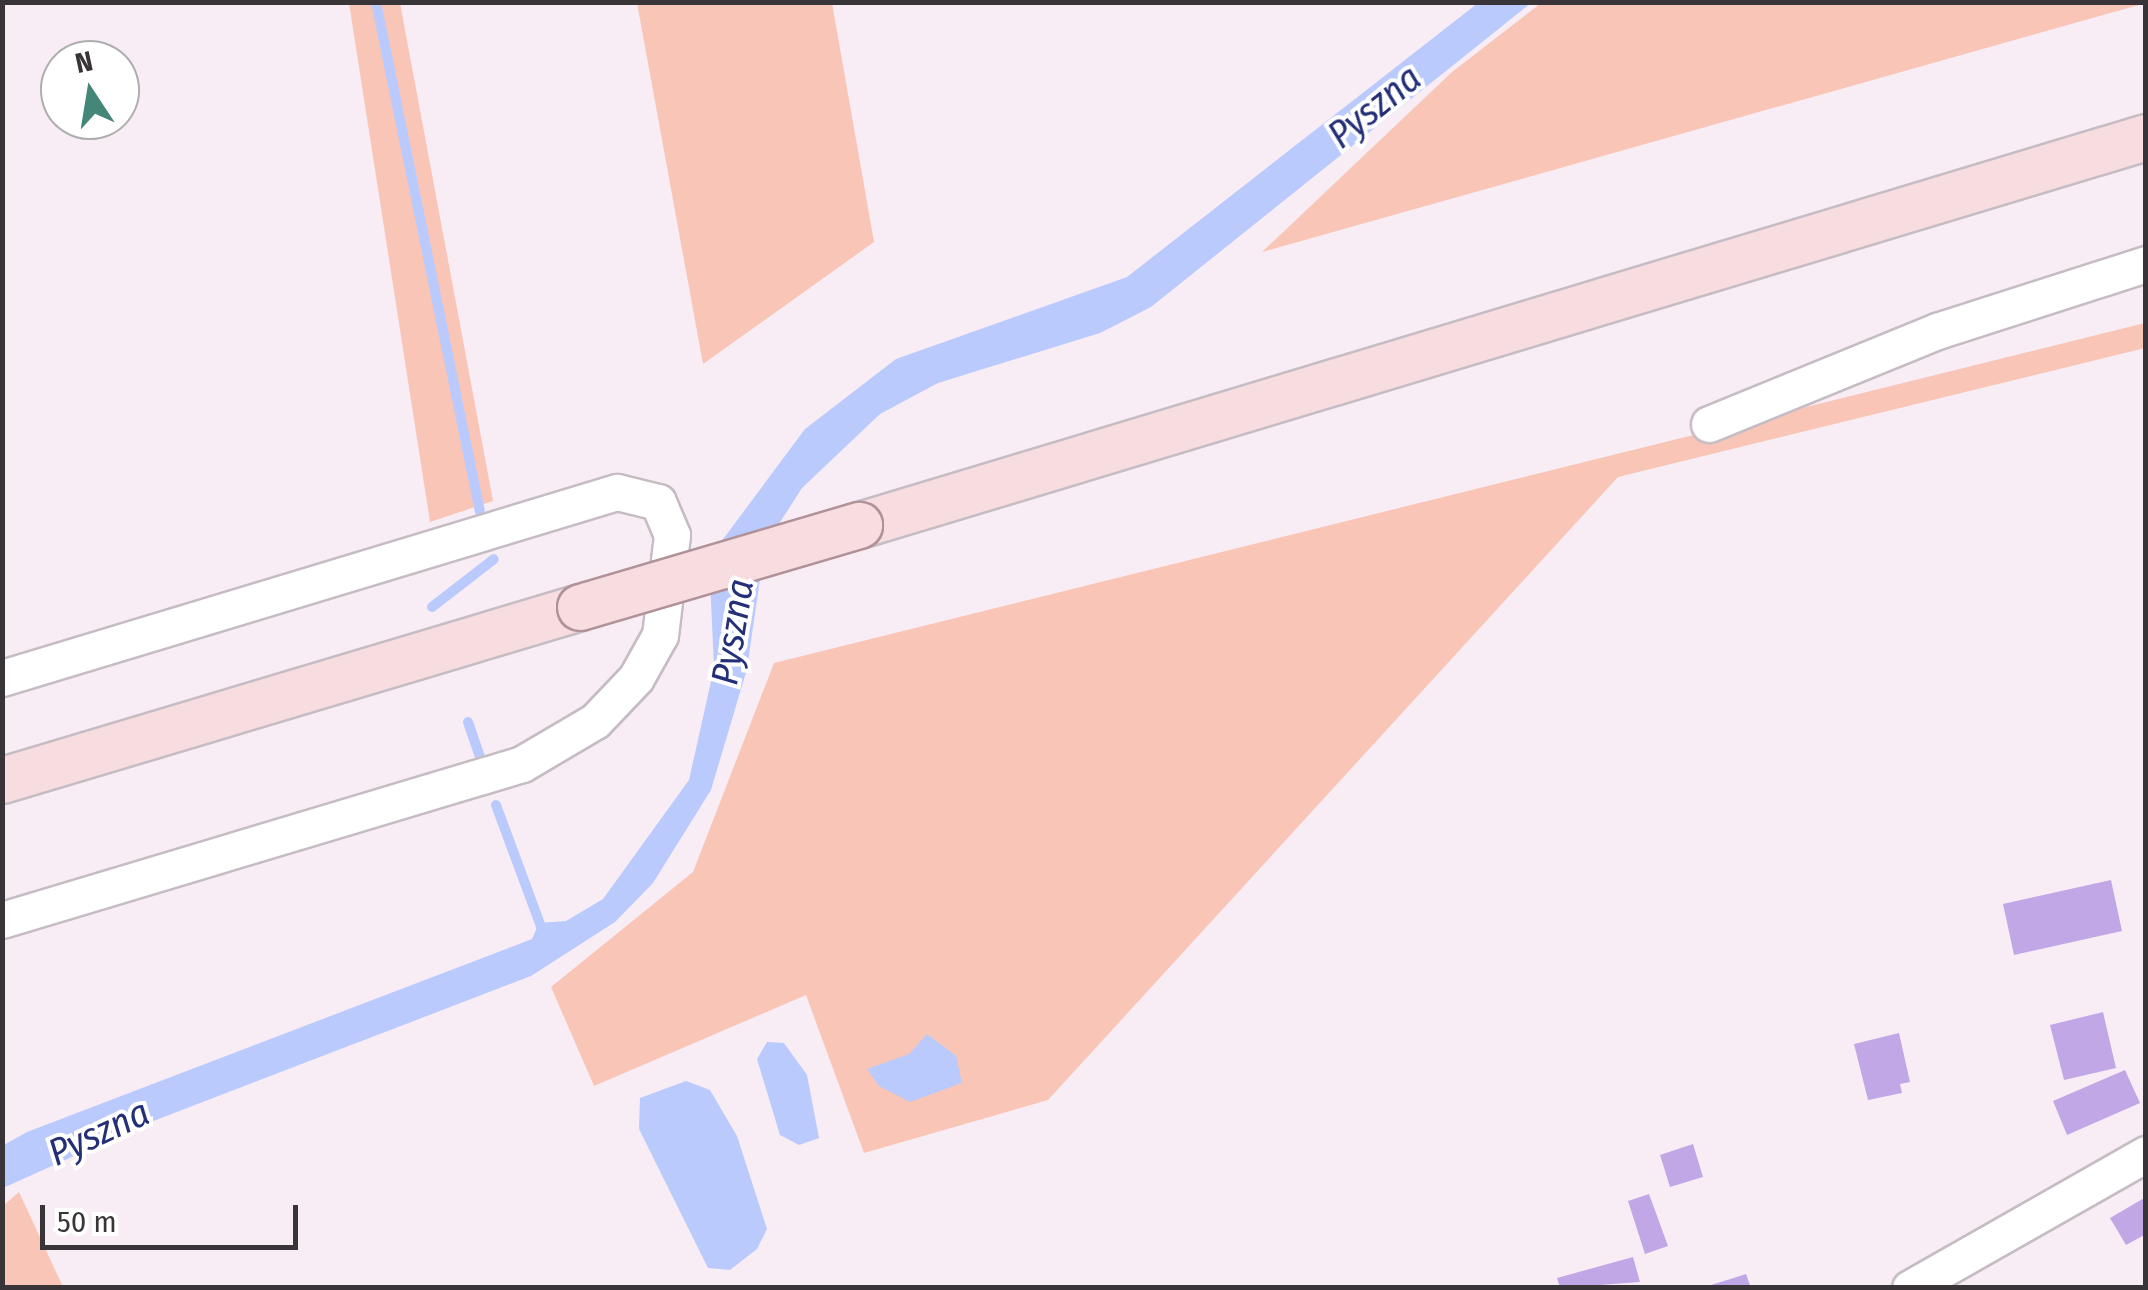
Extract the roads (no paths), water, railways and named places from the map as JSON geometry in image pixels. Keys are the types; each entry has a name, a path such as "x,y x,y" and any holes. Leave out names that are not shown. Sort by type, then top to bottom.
{"main road":[{"path":"2,780 2146,138"}],"street":[{"path":"1709,424 1937,330 2146,264"},
{"path":"2,678 617,492 658,502 672,535 660,635 636,678 594,720 522,764 2,920"},
{"path":"1910,1288 2146,1154"}],"water":[{"name":"Pyszna","path":"1478,3 1531,3 1151,307 1100,333 938,383 880,414 802,488 777,527 761,572 747,669 711,790 653,883 615,922 531,976 143,1125 3,1188 2,1146 27,1132 532,939 539,923 566,921 603,899 689,780 714,668 710,579 718,546 805,429 896,359 1127,277"},
{"path":"927,1034 956,1056 962,1083 910,1102 879,1086 867,1069 909,1054"},
{"path":"767,1042 784,1043 807,1075 819,1138 799,1145 780,1135 757,1059"},
{"path":"686,1081 710,1090 737,1136 767,1229 757,1249 730,1270 708,1268 639,1129 640,1098"}],"waterway":[{"path":"376,2 480,512"},
{"path":"432,607 494,559"},
{"path":"468,722 480,756"},
{"path":"496,805 544,935"}]}
